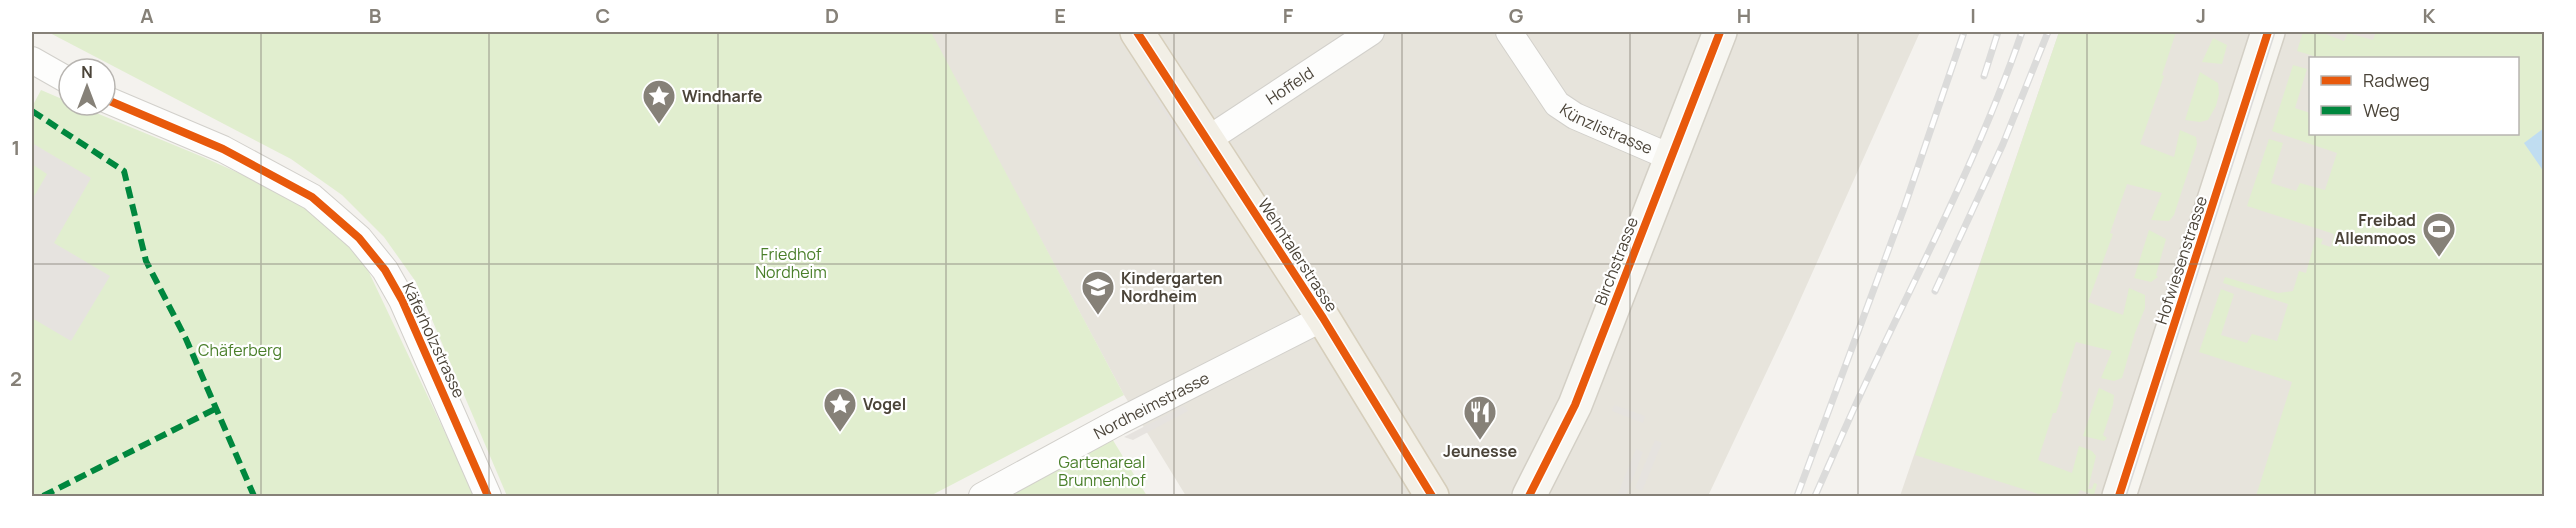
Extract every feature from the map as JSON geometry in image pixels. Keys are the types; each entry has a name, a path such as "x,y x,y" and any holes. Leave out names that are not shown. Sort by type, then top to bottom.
{"main road":[{"name":"Wehntalerstrasse","path":"1137,32 1323,318 1432,496"},
{"name":"Birchstrasse","path":"1530,496 1575,405 1720,32"},
{"name":"Hofwiesenstrasse","path":"2119,496 2268,32"}],"street":[{"name":"Hoffeld","path":"1208,140 1371,32"},
{"name":"Künzlistrasse","path":"1509,32 1557,104 1575,116 1670,157"},
{"path":"32,60 57,74"},
{"name":"Käferholzstrasse","path":"117,104 224,149 312,197 359,238 385,270 402,300 488,496"},
{"name":"Nordheimstrasse","path":"982,496 1118,422 1323,318"}],"shaded area":[{"path":"930,32 1920,32 1792,318 1708,496 1186,496 1124,395"},
{"path":"2059,32 2544,32 2544,496 1900,496"},
{"path":"1149,75 1217,178 1210,183 1143,79"},
{"path":"32,143 91,178 54,243 110,276 71,341 32,318 32,200 47,174 32,164"},
{"path":"1614,405 1645,416 1643,423 1612,411"},
{"path":"1184,406 1188,411 1133,440 1124,437"},
{"path":"1655,440 1662,443 1642,491 1635,488"},
{"path":"1636,449 1643,452 1626,496 1617,496"}],"green space":[{"name":"Friedhof Nordheim","path":"48,32 931,32 1124,395 930,496 507,496 416,282 384,237 342,195 291,159 117,68 117,57 96,57"},
{"path":"2059,32 2176,32 2162,75 2164,76 2140,144 2174,157 2180,130 2196,137 2197,144 2174,215 2169,221 2151,220 2162,193 2127,184 2110,233 2113,234 2088,302 2123,315 2129,288 2145,295 2145,308 2122,378 2114,381 2101,378 2112,351 2076,342 2060,391 2063,392 2056,413 2053,413 2038,460 2072,473 2079,446 2092,451 2096,456 2088,489 2092,489 2094,483 2097,484 2094,495 2080,490 2077,496 2045,496 1915,455"},
{"name":"Freibad Allenmoos","path":"2303,32 2320,32 2344,41 2348,33 2373,40 2376,32 2544,32 2544,496 2256,496 2292,382 2199,352 2221,289 2234,294 2221,335 2247,343 2252,334 2277,341 2288,304 2223,283 2225,277 2278,293 2293,291 2299,271 2306,273 2316,237 2323,239 2321,244 2331,247 2334,234 2247,206 2269,139 2283,143 2271,183 2296,191 2300,183 2325,190 2337,153 2272,131 2293,65 2307,69 2295,108 2309,113 2309,135 2519,135 2519,57 2317,57 2297,51"},
{"path":"2213,38 2227,45 2222,64 2202,62"},
{"path":"2200,72 2218,83 2219,94 2216,106 2208,120 2200,122 2185,120"},
{"name":"Chäferberg","path":"41,90 57,97 57,117 106,117 268,186 323,219 366,266 475,496 32,496 32,107"},
{"path":"2149,230 2166,239 2156,275 2158,277 2151,282 2134,278"},
{"path":"2099,388 2114,395 2103,435 2107,438 2104,441 2083,436"},
{"name":"Gartenareal Brunnenhof","path":"1111,437 1147,496 1000,496"}],"water":[{"path":"2544,128 2544,172 2524,143"}],"tram line":[{"path":"2116,496 2266,32"},
{"path":"2126,496 2275,32"}],"railway":[{"path":"1797,496 1904,208 1964,32"},
{"path":"1984,76 1998,32"},
{"path":"1815,496 1970,163 2022,32"},
{"path":"1935,291 2003,144 2048,32"}],"marked path":[{"path":"32,111 124,171 146,261 186,339 254,496"},
{"path":"43,496 217,408"}],"cycle path":[{"path":"1137,32 1323,318 1432,496"},
{"path":"1529,496 1575,405 1720,32"},
{"path":"2119,496 2268,32"},
{"path":"117,104 223,149 312,197 359,238 385,270 402,300 488,496"}],"place":[{"name":"Windharfe","path":"659,125"},
{"name":"Freibad Allenmoos","path":"2439,258"},
{"name":"Kindergarten Nordheim","path":"1098,316"},
{"name":"Vogel","path":"840,433"},
{"name":"Jeunesse","path":"1480,441"}]}
